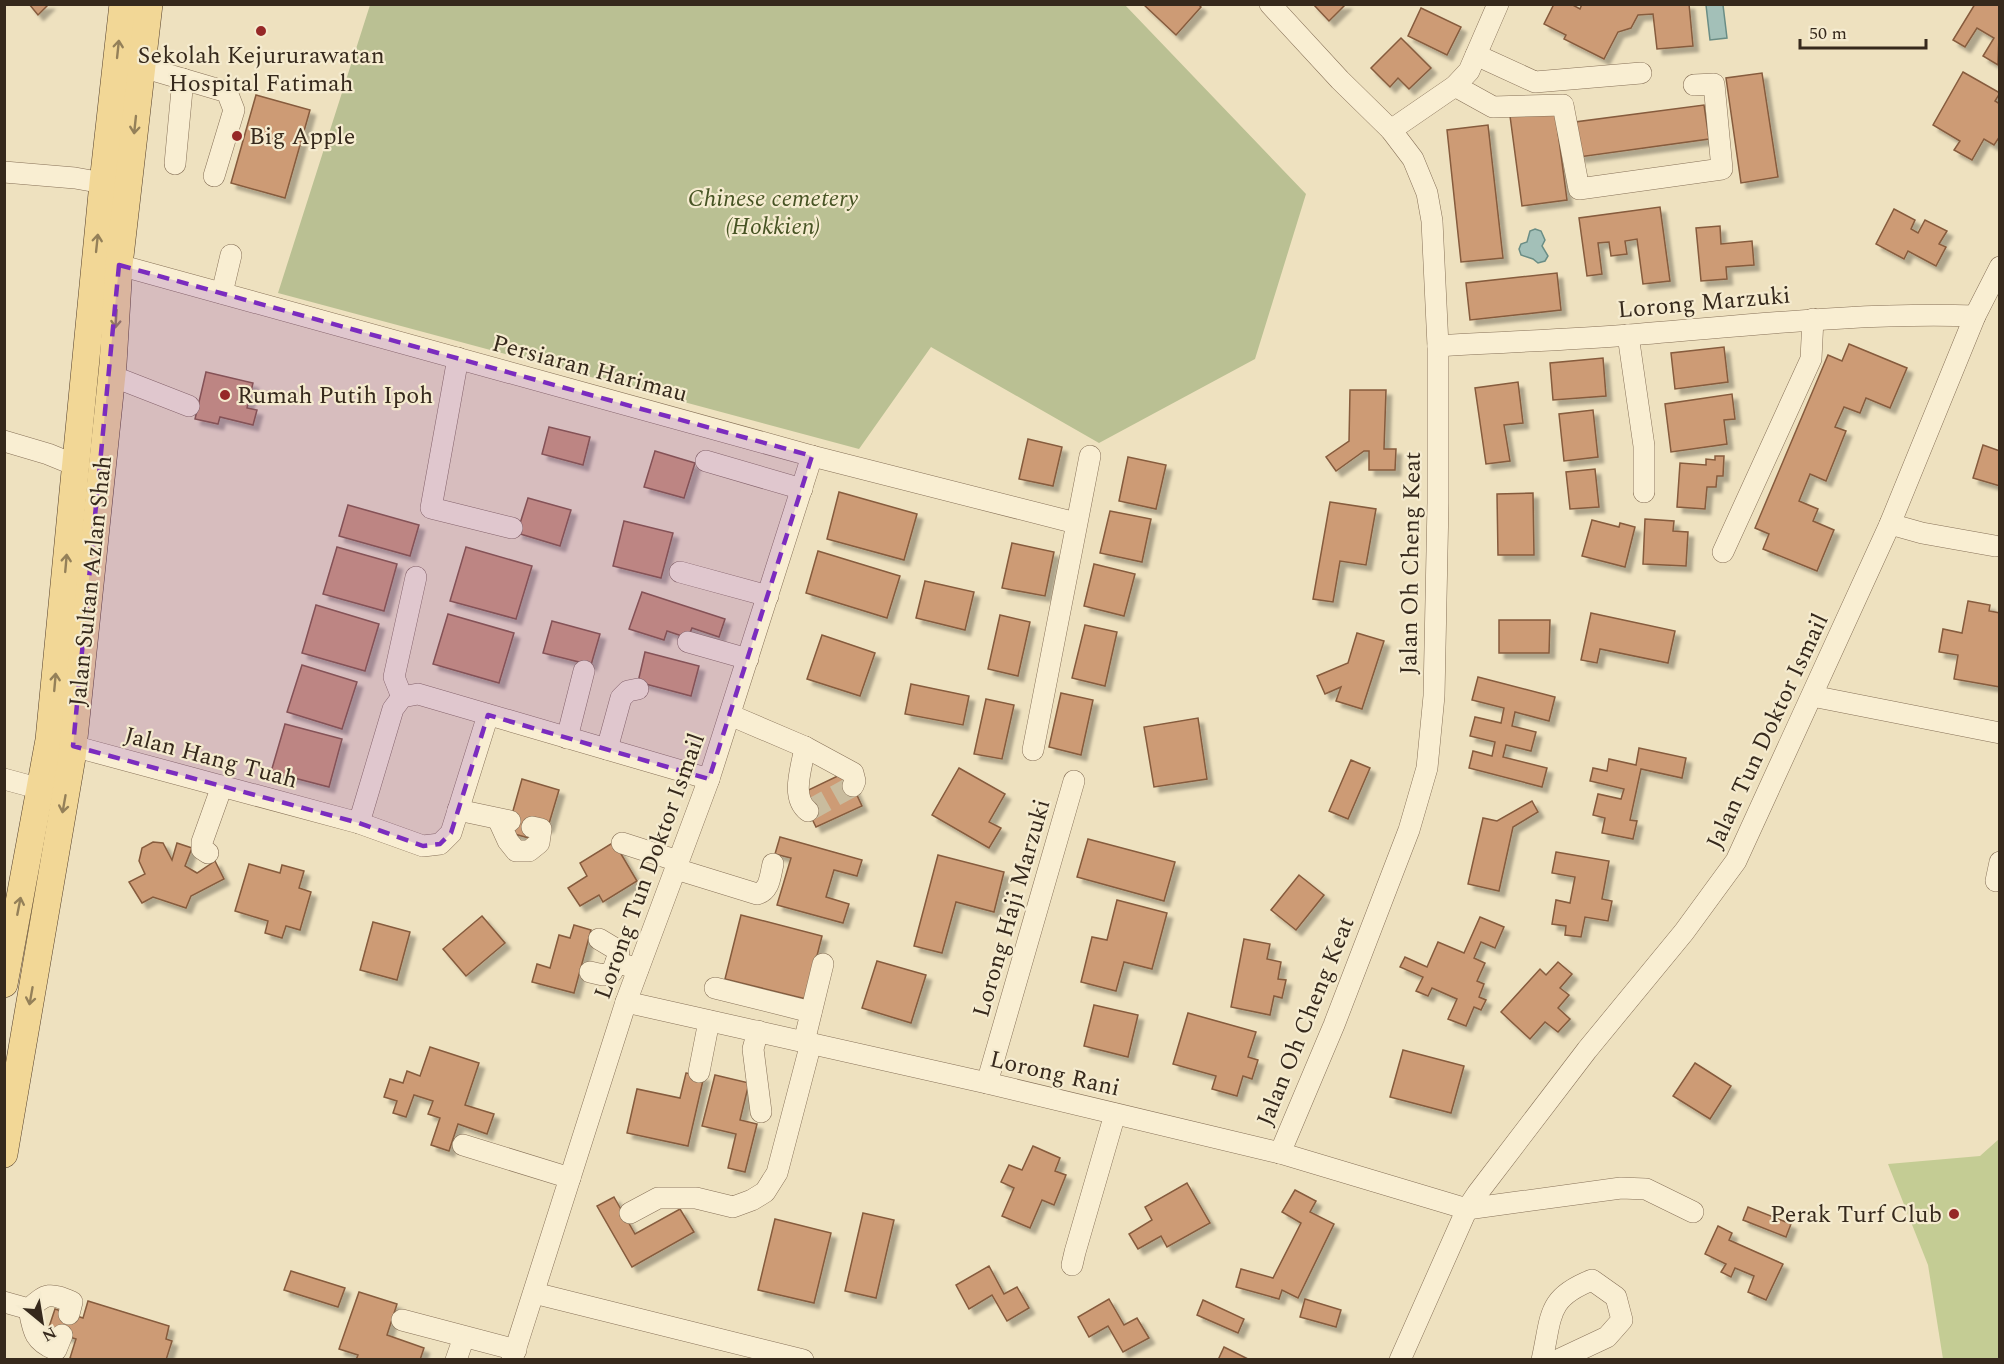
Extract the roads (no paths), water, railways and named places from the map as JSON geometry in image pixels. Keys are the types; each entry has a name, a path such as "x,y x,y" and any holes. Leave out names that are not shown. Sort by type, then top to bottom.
{"main road":[{"name":"Jalan Sultan Azlan Shah","path":"4,984 9,936 41,789 61,743 75,465 123,4"},
{"name":"Jalan Sultan Azlan Shah","path":"4,1154 111,376 119,265 149,4"}],"street":[{"name":"Jalan Oh Cheng Keat","path":"1270,4 1340,80 1391,130 1413,159 1427,193 1433,244 1438,346 1434,696 1428,768 1409,830 1334,1025 1280,1153"},
{"path":"1391,130 1455,86 1468,71 1498,4"},
{"path":"1476,55 1535,82 1641,73"},
{"path":"142,67 228,92 234,110 214,176"},
{"path":"175,164 183,79"},
{"path":"1455,86 1493,106 1563,105 1579,189 1722,169 1714,84 1694,85"},
{"path":"4,172 75,178 103,183"},
{"path":"222,293 231,255"},
{"name":"Persiaran Harimau","path":"119,265 813,456 1076,523"},
{"name":"Jalan Tun Doktor Ismail","path":"1400,1359 1467,1209 1587,1050 1684,932 1736,861 1988,306 2000,267"},
{"name":"Lorong Marzuki","path":"1438,346 1628,335 1813,319 1928,314 1988,306"},
{"path":"1723,552 1811,358 1813,319"},
{"path":"1628,335 1644,446 1644,492"},
{"path":"458,358 431,508 512,528"},
{"path":"111,376 189,406"},
{"path":"4,441 75,465"},
{"name":"Lorong Tun Doktor Ismail","path":"514,1355 626,1002 709,779 813,456"},
{"path":"1033,750 1090,456"},
{"path":"706,461 802,489"},
{"path":"1890,524 1922,533 1995,546"},
{"path":"680,572 768,596"},
{"path":"402,697 394,676 416,577"},
{"path":"688,642 747,659"},
{"path":"567,738 584,671"},
{"path":"607,749 621,698 628,691 638,689"},
{"path":"359,823 393,709 402,697 418,694 709,779"},
{"path":"1812,696 2000,733"},
{"name":"Jalan Hang Tuah","path":"61,743 359,823 423,846 440,844 451,833 488,715"},
{"path":"730,715 805,747 853,773 855,781 853,786"},
{"path":"805,747 798,794 802,806 808,811"},
{"path":"4,779 41,789"},
{"name":"Lorong Haji Marzuki","path":"987,1083 1074,781"},
{"path":"208,854 202,849 201,842 222,786"},
{"path":"458,810 504,820 508,841 516,851 529,851 539,843 541,829 532,827"},
{"path":"622,843 757,894 767,889 773,864"},
{"path":"590,972 603,975 612,972 619,951 599,939"},
{"path":"616,962 638,969"},
{"path":"630,1213 658,1198 696,1197 733,1207 765,1192 777,1173 808,1043 811,1012 822,964"},
{"path":"715,988 811,1012"},
{"name":"Lorong Rani","path":"626,1002 987,1083 1280,1153 1467,1209"},
{"path":"699,1072 709,1020"},
{"path":"758,1031 753,1049 761,1112"},
{"path":"1072,1265 1115,1114"},
{"path":"463,1145 570,1178"},
{"path":"1467,1209 1621,1188 1646,1189 1693,1212"},
{"path":"1542,1359 1554,1305 1572,1288 1592,1280 1616,1297 1622,1320 1607,1337 1558,1359"},
{"path":"534,1293 803,1359"},
{"path":"29,1310 41,1297 52,1294 72,1302 69,1314"},
{"path":"4,1302 29,1310"},
{"path":"29,1310 34,1333 45,1346 56,1350 62,1335"},
{"path":"402,1320 464,1336 514,1355"},
{"path":"456,1359 464,1336"}],"water":[{"path":"1706,5 1723,5 1727,38 1710,40"},
{"path":"1535,229 1541,231 1545,240 1542,246 1548,256 1545,261 1538,263 1521,255 1519,249 1521,244 1527,242 1530,231"}],"tunnel":[{"path":"808,811 853,786"}],"place":[{"name":"Sekolah Kejururawatan Hospital Fatimah","path":"261,31"},
{"name":"Big Apple","path":"237,136"},
{"name":"Rumah Putih Ipoh","path":"225,395"},
{"name":"Perak Turf Club","path":"1954,1214"}],"park label":[{"name":"Chinese cemetery (Hokkien)","path":"773,212"}]}
